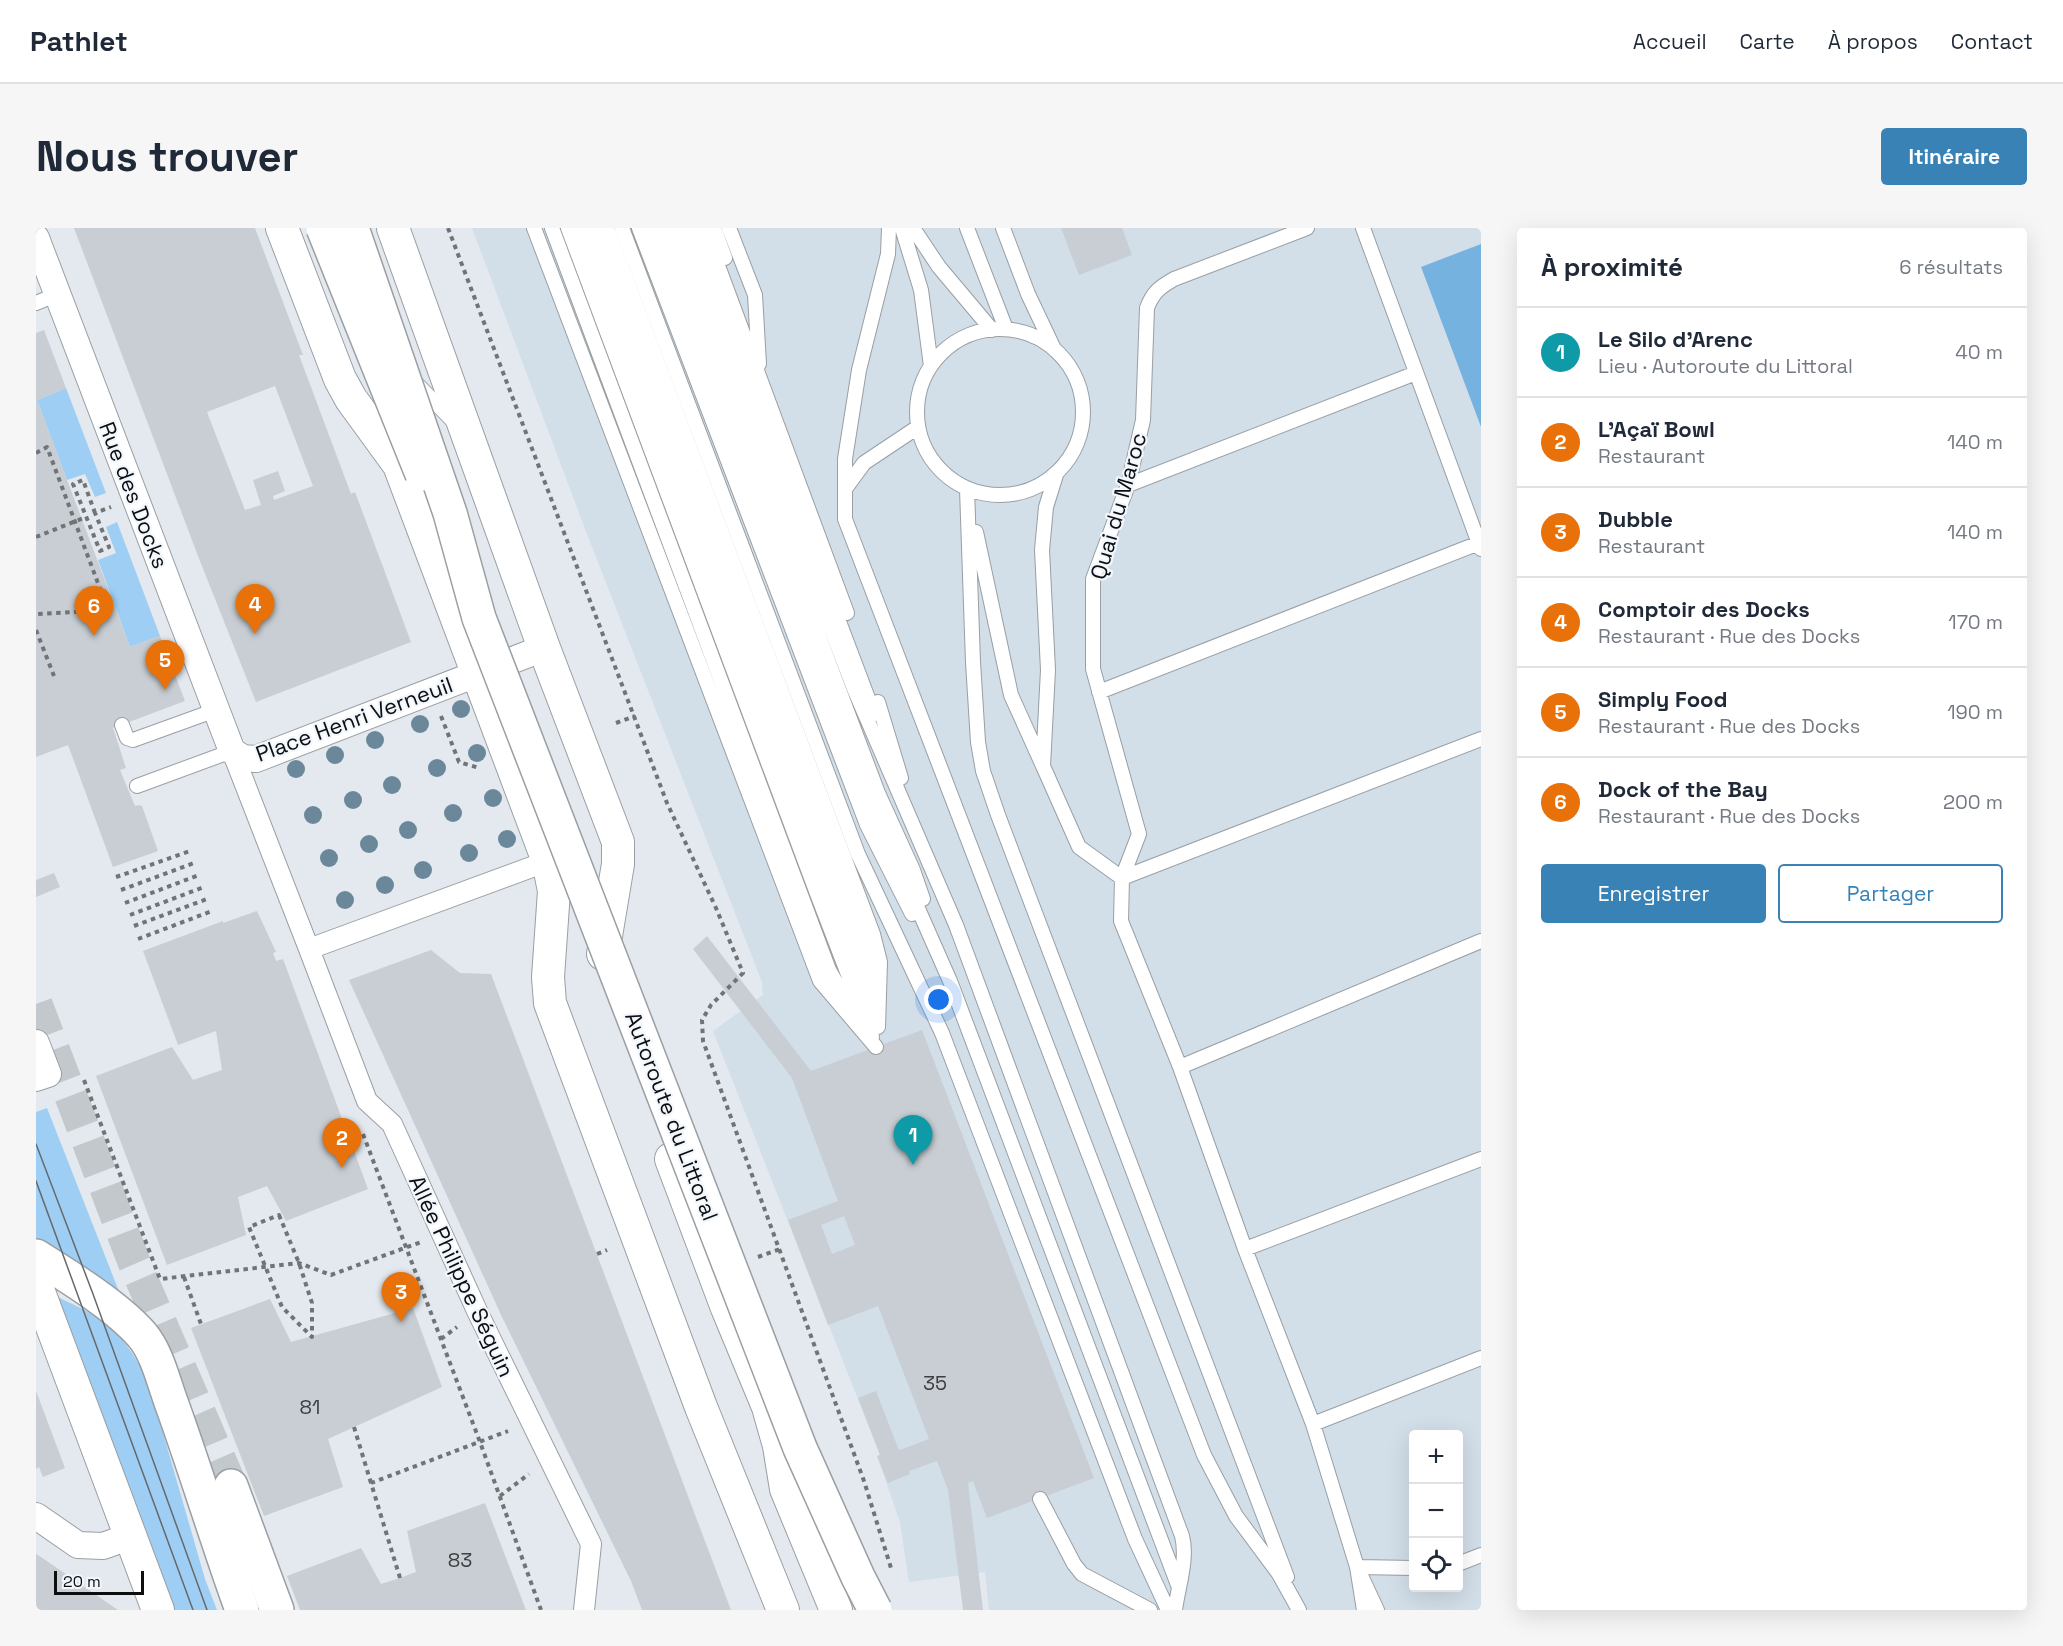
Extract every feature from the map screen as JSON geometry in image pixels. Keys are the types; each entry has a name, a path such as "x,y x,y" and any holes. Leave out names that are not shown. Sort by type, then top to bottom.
{"highway":[{"name":"Autoroute du Littoral","path":"338,232 450,513 479,618 800,1448 875,1610"},
{"path":"36,1256 74,1280 144,1337 152,1352 185,1440 242,1610"},
{"path":"231,1486 277,1610"}],"street":[{"path":"282,228 340,379 351,399 399,465 548,861 554,891 548,977 550,1003 701,1407 783,1610"},
{"path":"393,228 544,648 618,842 618,864 602,958 604,980 727,1308 768,1407 779,1446 786,1489 836,1610"},
{"name":"Rue des Docks","path":"36,238 47,299 232,751"},
{"name":"Place Henri Verneuil","path":"232,751 243,758 256,759 544,648"},
{"name":"Place Henri Verneuil","path":"232,751 309,949"},
{"path":"309,949 548,861"},
{"name":"Allée Philippe Séguin","path":"309,949 367,1101 392,1124 441,1235 591,1544 584,1610"},
{"path":"36,1043 48,1074 36,1078"},
{"path":"36,1284 158,1610"},
{"path":"36,1516 78,1545 103,1546 131,1536"}],"lane":[{"path":"534,228 820,981 876,1047"},
{"path":"552,228 829,970 876,1047"},
{"path":"568,228 876,1047"},
{"path":"581,228 863,979 876,1047"},
{"path":"594,228 870,961 876,1047"},
{"path":"607,228 873,934 881,971 876,1047"},
{"path":"622,228 858,854 942,1033 1135,1539 1168,1610"},
{"path":"639,228 867,825 904,900 950,981"},
{"path":"651,228 863,784 950,981"},
{"path":"665,228 878,793 913,870 950,981 1178,1587"},
{"path":"677,228 855,691 956,925 1182,1536 1185,1545 1175,1610"},
{"path":"690,228 854,657 918,838"},
{"path":"704,228 873,684 918,838"},
{"path":"714,228 750,329 760,378"},
{"path":"729,228 755,295 760,378"},
{"path":"889,228 888,254 859,370 845,459 844,519 1204,1455 1236,1516 1279,1574 1300,1610"},
{"path":"902,228 921,290 931,366"},
{"path":"913,228 939,267 992,330"},
{"path":"967,228 1006,329"},
{"path":"1003,228 1028,294 1054,349"},
{"name":"Quai du Maroc","path":"1307,228 1174,279 1152,295 1147,308 1143,420 1128,485 1094,579 1093,669 1139,834 1122,878 1121,921 1180,1067 1245,1249 1313,1424 1357,1567"},
{"path":"1099,692 1480,546 1363,228"},
{"path":"338,232 378,346 399,465"},
{"path":"1006,329 1032,335 1054,349 1070,366 1080,388 1084,411 1081,435 1071,457 1056,475 1036,488 1013,495 990,495 967,489 944,474 927,452 918,427 919,395 931,366 943,352 958,341 992,330 1006,329"},
{"path":"378,346 468,435"},
{"path":"1128,485 1416,373"},
{"path":"845,489 864,463 918,427"},
{"path":"1043,766 1048,670 1042,550 1046,507 1056,475"},
{"path":"967,489 973,662 978,742 983,771 1300,1610"},
{"path":"967,489 1011,695 1079,847 1122,878 1481,739"},
{"path":"122,725 127,738 133,740 216,710"},
{"path":"137,786 232,751"},
{"path":"1180,1067 1481,941"},
{"path":"1245,1249 1481,1159"},
{"path":"1313,1424 1481,1358"},
{"path":"1040,1499 1074,1564 1082,1574 1150,1610"},
{"path":"1463,1562 1481,1555"},
{"path":"1357,1567 1409,1568"},
{"path":"1357,1567 1364,1610"},
{"path":"1357,1567 1377,1610"}],"path":[{"path":"448,228 667,803 744,974 711,1005 702,1020 703,1041 860,1470 893,1572"},
{"path":"36,453 47,447 108,610 36,614"},
{"path":"95,513 83,480 74,484 100,551 109,547 102,529"},
{"path":"36,537 86,517"},
{"path":"36,630 54,676"},
{"path":"440,714 459,762 488,771"},
{"path":"616,723 635,716"},
{"path":"116,877 190,851"},
{"path":"121,890 194,863"},
{"path":"125,903 199,875"},
{"path":"130,915 204,888"},
{"path":"134,926 207,899"},
{"path":"138,939 212,911"},
{"path":"84,1080 160,1279 299,1263 331,1275 391,1253"},
{"path":"367,1101 361,1128 541,1610"},
{"path":"279,1215 299,1263 312,1303 312,1337 282,1307 264,1267 249,1227 279,1215"},
{"path":"597,1254 607,1250"},
{"path":"184,1277 201,1324"},
{"path":"371,1483 531,1421"},
{"path":"354,1427 400,1578"},
{"path":"500,1496 549,1459"}],"shaded area":[{"path":"472,228 1481,228 1481,244 1421,268 1481,427 1481,1610 989,1610 985,1572 909,1582 900,1522 877,1456 880,1455 713,1031 763,995 762,982 587,534"},
{"path":"1481,244 1481,427 1421,267"},
{"path":"66,388 106,493 95,497 85,474 67,480 37,400"},
{"path":"117,522 160,636 130,647 98,560 116,553 106,527"},
{"path":"47,1108 120,1294 50,1253 36,1239 36,1112"},
{"path":"51,1294 98,1318 110,1327 129,1348 148,1381 205,1579 217,1610 173,1610"}],"building":[{"path":"74,228 255,228 303,355 299,355 351,494 355,492 411,642 256,702 198,556","holes":["275,386 313,486 274,500 273,496 285,491 278,471 253,480 261,505 245,510 207,412"]},
{"path":"1061,228 1122,228 1132,255 1079,275"},
{"path":"44,330 66,388 37,400 130,647 160,636 185,701 113,728 126,768 120,770 135,806 142,806 158,851 113,867 68,745 36,757 36,333"},
{"path":"54,873 60,887 36,897 36,880"},
{"path":"257,911 276,952 273,953 276,961 283,959 368,1189 286,1221 267,1186 238,1197 246,1235 167,1265 96,1076 172,1047 193,1080 222,1070 216,1031 178,1045 143,951 223,921 223,923"},
{"path":"707,936 811,1071 922,1030 1094,1478 987,1518 973,1481 968,1483 983,1610 963,1610 948,1490 937,1461 909,1471 910,1474 888,1483 877,1456 880,1455 858,1398 876,1391 900,1450 929,1439 878,1306 828,1325 788,1220 838,1201 792,1078 693,949","holes":["844,1216 855,1245 832,1254 821,1225"]},
{"path":"431,950 460,973 491,974 731,1610 642,1610 631,1581 502,1317 349,980"},
{"path":"270,1299 291,1342 413,1308 442,1387 328,1439 343,1487 264,1516 191,1328"},
{"path":"36,1391 65,1468 43,1477 39,1467 36,1469"},
{"path":"485,1503 526,1610 300,1610 287,1576 361,1548 381,1584 400,1578 416,1572 407,1531"},
{"path":"36,1554 41,1557 118,1610 36,1610"}],"tunnel":[{"path":"36,1004 134,1262 231,1486"}],"tram line":[{"path":"36,1144 93,1294 207,1610"},
{"path":"36,1181 193,1610"}],"place":[{"name":"Comptoir des Docks","path":"255,634"},
{"name":"Dock of the Bay","path":"94,636"},
{"name":"Simply Food","path":"165,690"},
{"name":"Le Silo d'Arenc","path":"913,1165"},
{"name":"L'Açaï Bowl","path":"342,1168"},
{"name":"Dubble","path":"401,1322"}]}
